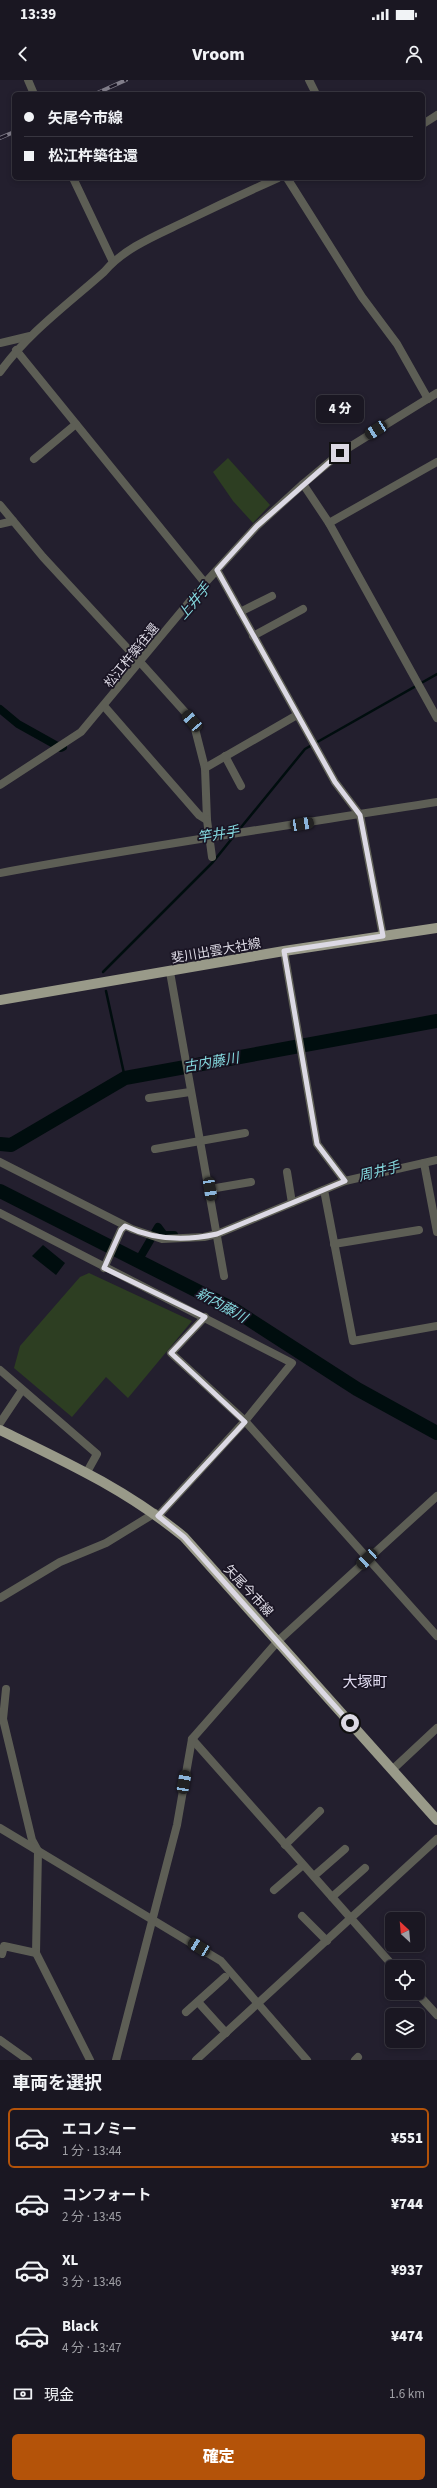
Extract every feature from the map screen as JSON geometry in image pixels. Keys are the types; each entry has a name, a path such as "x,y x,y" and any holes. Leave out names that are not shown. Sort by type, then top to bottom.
{"main road":[{"name":"斐川出雲大社線","path":"0,1000 170,972 284,951 437,928"},
{"name":"矢尾今市線","path":"0,1430 87,1472 156,1514 184,1537 278,1640 437,1820"}],"street":[{"path":"28,80 33,92"},
{"path":"309,80 315,92"},
{"path":"425,123 437,115"},
{"path":"75,180 113,262"},
{"path":"0,372 16,350 30,336 104,272 113,262 153,237 222,202 273,180"},
{"path":"288,180 362,297 397,344 428,399"},
{"path":"0,343 30,336"},
{"path":"16,350 205,583"},
{"name":"松江杵築往還","path":"0,785 81,732 205,583 257,526 303,484 340,453 437,393"},
{"path":"34,459 76,424"},
{"path":"329,523 437,462"},
{"path":"303,484 329,523 437,718"},
{"path":"0,505 43,558 140,662 192,721 205,768 207,820 212,857"},
{"path":"0,524 13,521"},
{"path":"217,570 335,782 360,815 383,936"},
{"path":"240,612 272,596"},
{"path":"253,636 303,608"},
{"path":"104,706 199,816 207,820"},
{"path":"205,768 297,715"},
{"path":"225,756 241,786"},
{"path":"0,873 437,802"},
{"path":"284,951 317,1144 345,1181"},
{"path":"170,972 190,1092 202,1142 224,1276"},
{"path":"149,1098 190,1092"},
{"path":"155,1149 202,1142 245,1133"},
{"path":"0,1162 123,1228 162,1239 204,1237 217,1234 345,1181 437,1160"},
{"path":"424,1163 435,1209 437,1232"},
{"path":"287,1172 292,1203"},
{"path":"210,1189 251,1182"},
{"path":"324,1190 353,1341 437,1326"},
{"path":"0,1213 292,1363 245,1422 156,1514 106,1543 60,1562 0,1598"},
{"path":"104,1266 123,1228"},
{"path":"334,1244 419,1230"},
{"path":"205,1317 171,1353 245,1422 437,1636"},
{"path":"0,1370 97,1454 87,1472"},
{"path":"0,1423 22,1390"},
{"path":"116,2060 177,1826 192,1739 278,1640 437,1496"},
{"path":"6,1689 3,1719 32,1840 38,1852 36,1952 90,2060"},
{"path":"392,1770 437,1728"},
{"path":"192,1739 388,1960"},
{"path":"285,1845 320,1812"},
{"path":"0,1828 38,1852 153,1919 221,1962 257,2005 307,2060"},
{"path":"196,2060 437,1839"},
{"path":"314,1876 345,1849"},
{"path":"274,1890 303,1864"},
{"path":"332,1897 365,1868"},
{"path":"302,1916 327,1941"},
{"path":"2,1954 4,1946 36,1952"},
{"path":"186,2012 225,1977"},
{"path":"424,2000 436,2013"},
{"path":"198,2002 226,2033"},
{"path":"0,2040 28,2060"}],"green space":[{"path":"228,458 270,505 253,523 233,501 213,472"},
{"path":"89,1273 192,1321 128,1398 106,1377 72,1417 14,1368 20,1346 80,1277"}],"shaded area":[{"path":"43,1245 65,1263 56,1275 32,1256"}],"waterway":[{"name":"竿井手","path":"238,831 305,749 437,674"},
{"name":"上井手","path":"0,709 18,724 61,748 63,747"},
{"name":"竿井手","path":"103,972 213,862 234,836"},
{"path":"106,991 125,1078"},
{"name":"古内藤川","path":"0,1144 11,1145 125,1078 437,1021"},
{"name":"新内藤川","path":"0,1191 233,1309 357,1389 437,1433"},
{"name":"周井手","path":"138,1261 158,1227 164,1235 174,1235"}],"railway":[{"path":"99,92 126,80"},
{"path":"0,138 12,133"}],"district":[{"name":"大塚町","path":"365,1682"}],"route":[{"path":"340,453 257,526 217,570 335,782 360,815 370,875 383,936 284,951 298,1045 317,1144 345,1181 234,1225 217,1234 204,1237 162,1239 125,1226 121,1230 104,1268 205,1317 171,1353 245,1422 158,1516 184,1537 278,1640 350,1723"}]}
